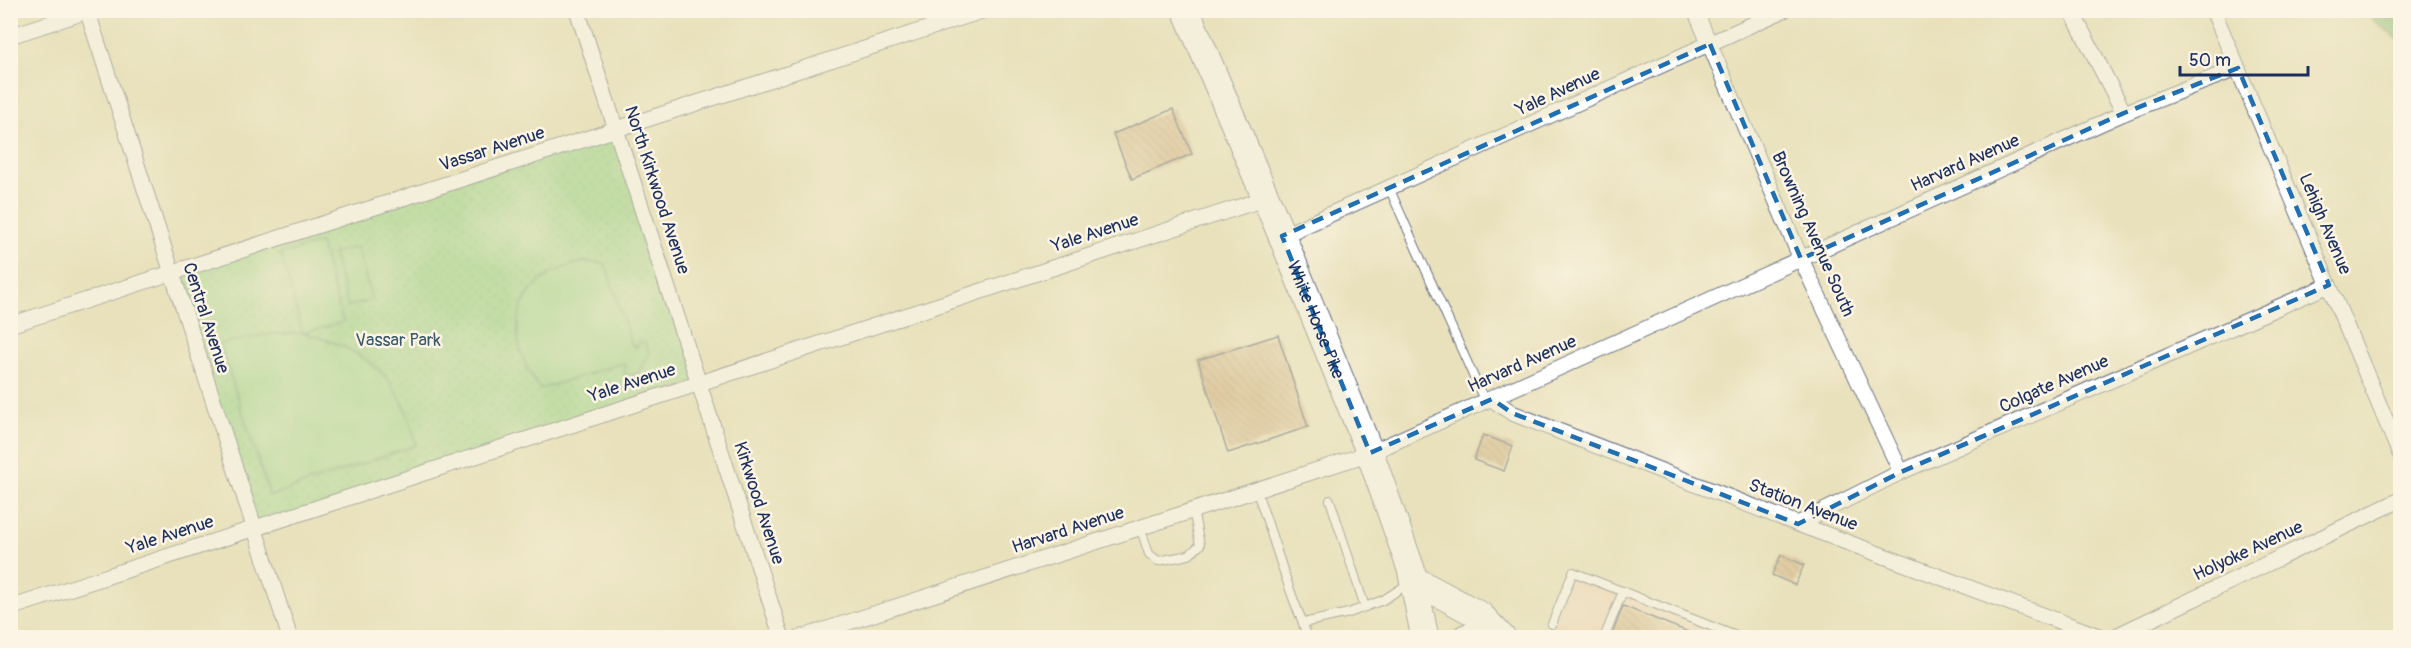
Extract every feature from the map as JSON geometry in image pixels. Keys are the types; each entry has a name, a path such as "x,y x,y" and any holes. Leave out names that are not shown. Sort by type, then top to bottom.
{"highway":[{"name":"White Horse Pike","path":"1192,12 1370,453 1414,580 1425,638"},
{"path":"1414,580 1481,616 1502,638"},
{"path":"1466,638 1476,635 1496,638"}],"street":[{"name":"North Kirkwood Avenue","path":"577,10 699,381"},
{"name":"Vassar Avenue","path":"10,325 985,10"},
{"name":"Browning Avenue South","path":"1695,10 1801,259 1901,472"},
{"name":"Yale Avenue","path":"1282,236 1390,190 1784,10"},
{"path":"2071,10 2124,113"},
{"name":"Lehigh Avenue","path":"2213,10 2400,454"},
{"path":"10,36 89,11"},
{"name":"Central Avenue","path":"89,11 170,273 290,638"},
{"name":"Harvard Avenue","path":"800,638 1370,453 2124,113 2238,68"},
{"name":"Yale Avenue","path":"10,608 699,381 1267,198"},
{"name":"Colgate Avenue","path":"1798,524 1901,472 2329,285"},
{"name":"Kirkwood Avenue","path":"699,381 782,638"},
{"name":"Station Avenue","path":"1489,401 1512,413 1798,524 2104,638"},
{"name":"Holyoke Avenue","path":"2112,638 2400,500"}],"lane":[{"path":"1390,190 1489,401"},
{"path":"1256,490 1274,537 1289,592 1303,622 1307,638"},
{"path":"1330,500 1365,607"},
{"path":"1140,527 1149,554 1158,561 1189,555 1200,545 1193,510"},
{"path":"1552,624 1573,572 1741,638"},
{"path":"1303,622 1349,613 1365,607 1383,600 1414,580"},
{"path":"1604,638 1623,591"}],"highlighted area":[{"path":"1710,44 1801,259 2124,113 2238,68 2329,285 1901,472 1798,524 1512,413 1492,399 1370,453 1282,236"}],"shaded area":[{"path":"1573,572 1741,638 1535,638 1552,624"}],"green space":[{"path":"2362,11 2400,11 2400,41"},
{"name":"Vassar Park","path":"616,129 699,381 255,527 170,273"},
{"path":"320,243 343,322 304,333 347,348 379,370 392,385 402,402 416,445 270,496 220,344 270,334 303,333 281,254"},
{"path":"357,247 372,300 348,306 333,253"},
{"path":"583,262 605,263 632,345 636,348 640,342 645,342 649,354 637,374 624,375 626,367 623,363 540,389 527,369 520,348 518,329 520,311 528,295 541,281 559,270"}],"building":[{"path":"1173,109 1192,154 1132,179 1113,134"},
{"path":"1278,335 1308,427 1228,453 1198,360"},
{"path":"1483,435 1513,446 1504,471 1474,460"},
{"path":"1781,555 1804,565 1795,585 1772,575"},
{"path":"1623,606 1701,637 1611,638"}]}
